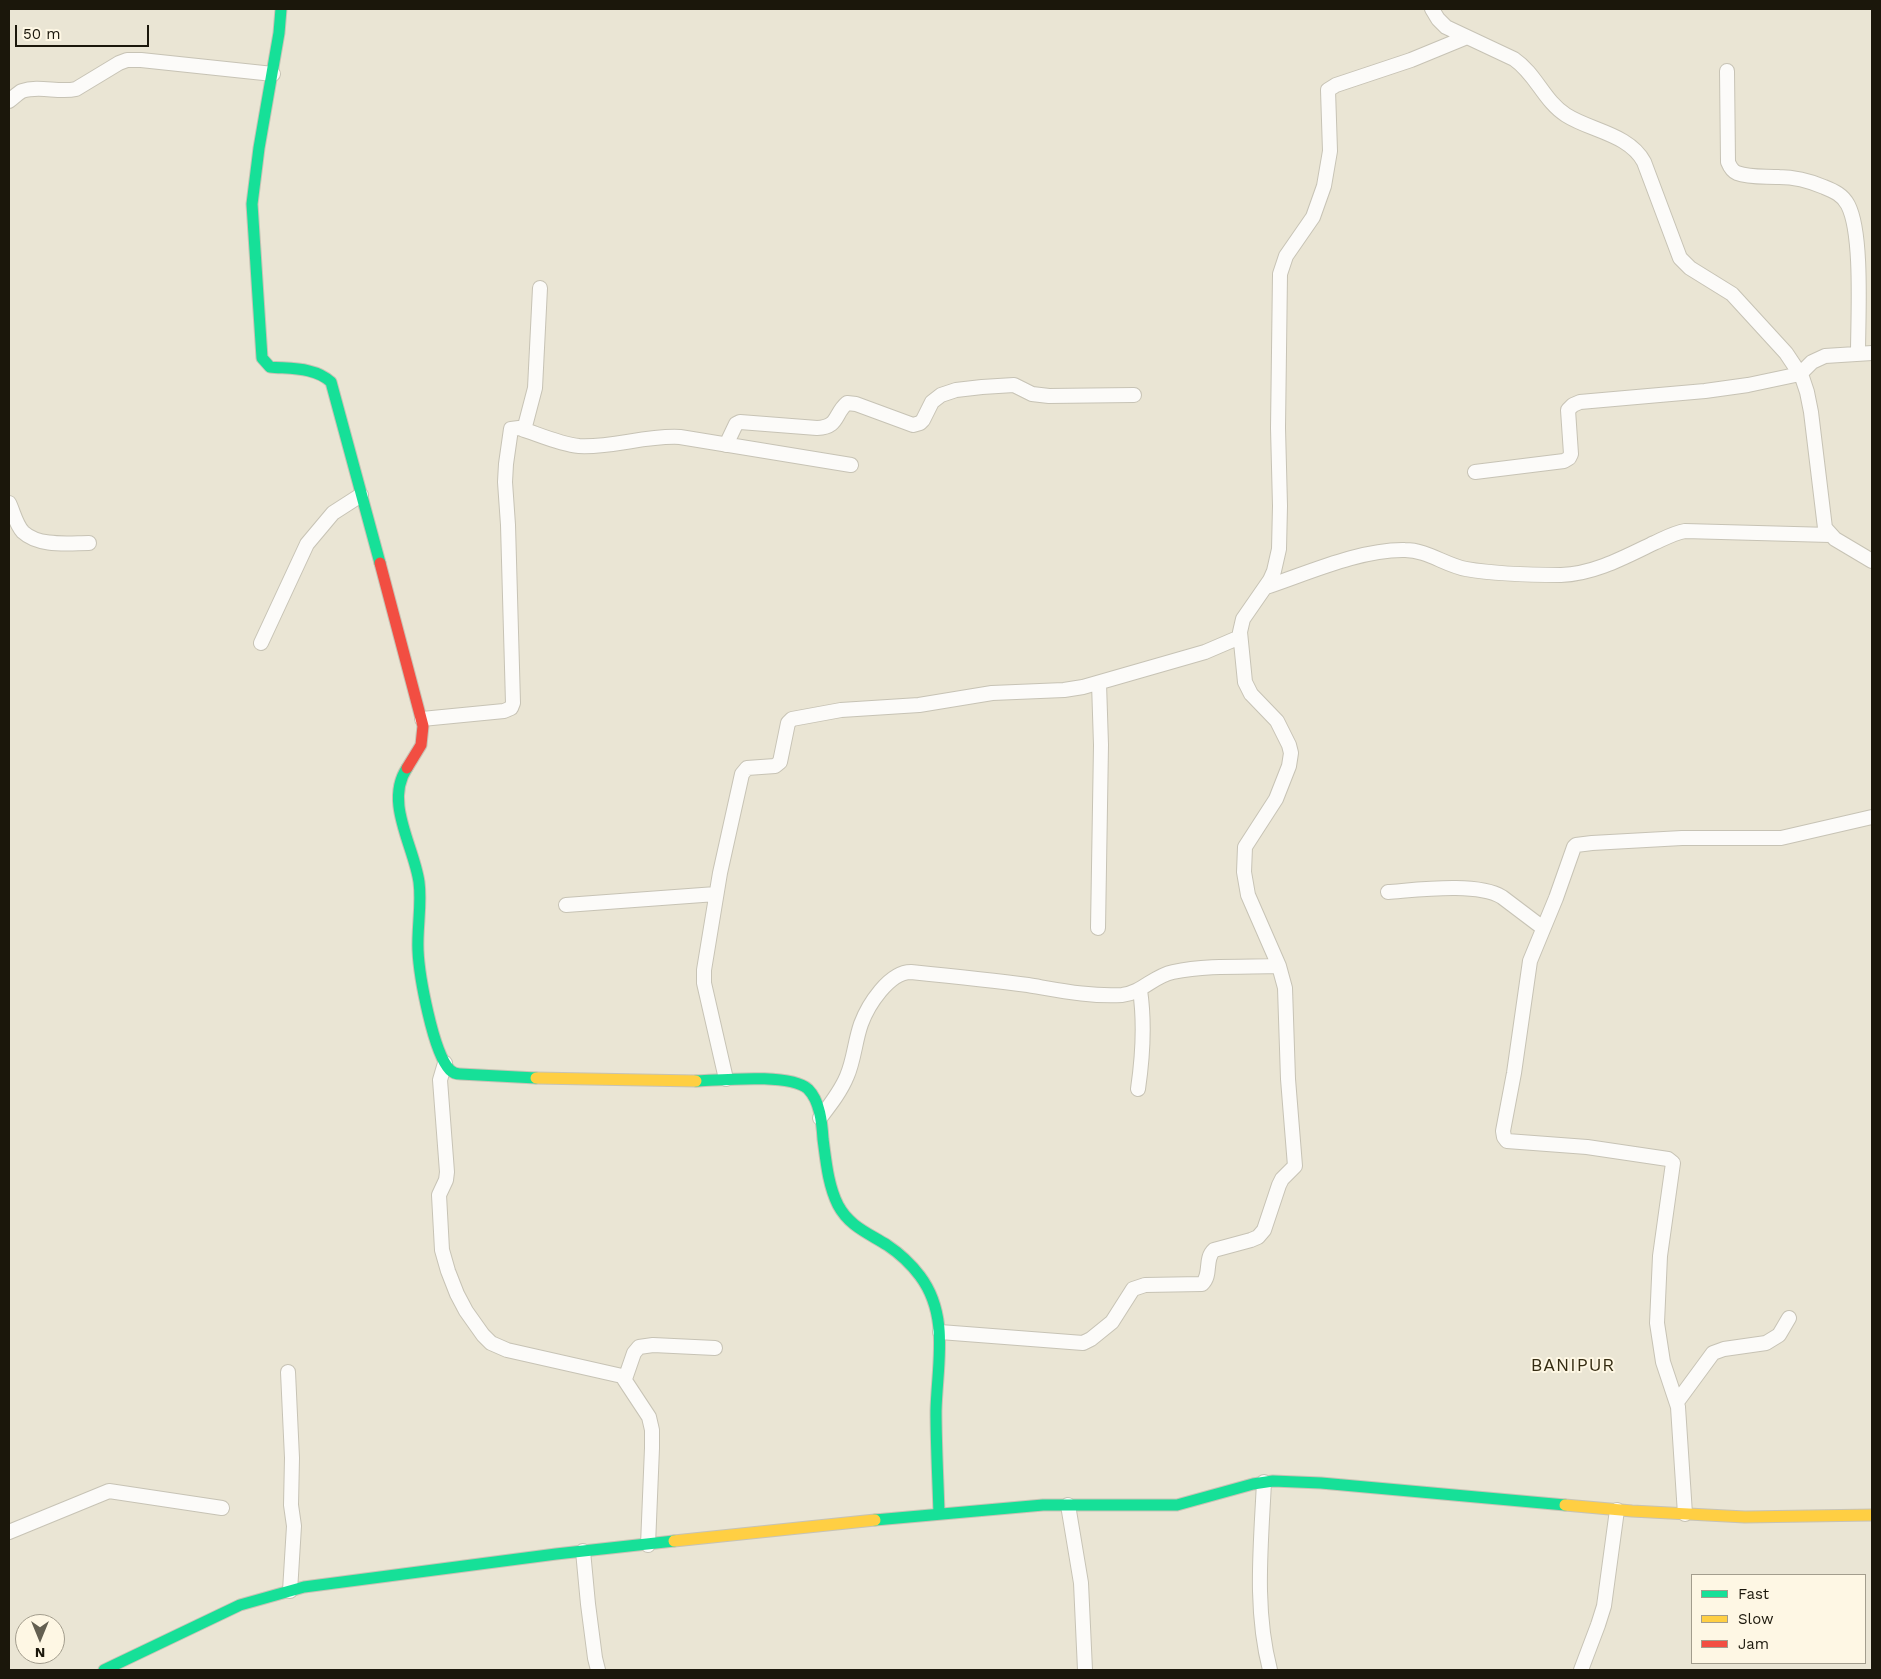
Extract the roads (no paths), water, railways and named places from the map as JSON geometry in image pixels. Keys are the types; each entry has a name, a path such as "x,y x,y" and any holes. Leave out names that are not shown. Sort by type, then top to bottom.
{"street":[{"path":"281,9 280,33 259,148 252,204 262,358 270,367 319,373 327,377 331,382 422,719 424,728 422,744 401,778 398,795 420,888 418,948 421,976 428,1008 445,1062 453,1072 472,1076 685,1081 726,1079 778,1080 803,1085 813,1096 820,1118 827,1165 839,1206 844,1216 854,1225 903,1257 922,1277 936,1307 940,1332 936,1398 939,1513"},
{"path":"1432,9 1446,27 1522,64 1553,104 1566,115 1637,150 1644,162 1680,258 1690,268 1732,294 1786,353 1800,374 1807,392 1825,525 1830,535"},
{"path":"940,1332 1083,1343 1112,1322 1133,1289 1145,1285 1202,1284 1206,1280 1209,1255 1214,1250 1251,1240 1258,1237 1264,1230 1279,1185 1282,1179 1295,1166 1288,1079 1285,988 1279,966 1248,895 1244,872 1244,852 1250,839 1276,799 1290,766 1291,753 1289,745 1276,722 1251,694 1244,682 1240,637 1240,627 1243,619 1266,587 1274,571 1277,559 1280,528 1278,428 1280,274 1286,256 1314,217 1324,186 1330,151 1328,90 1411,60 1467,37"},
{"path":"9,101 21,91 33,89 70,91 76,89 127,60 273,74"},
{"path":"1726,71 1728,162 1732,170 1749,176 1782,177 1811,181 1837,192 1842,196 1850,209 1857,256 1858,354"},
{"path":"524,430 535,388 540,288"},
{"path":"1475,472 1564,461 1569,458 1571,454 1568,410 1580,402 1705,392 1748,386 1800,374 1819,358 1832,355 1872,353"},
{"path":"726,445 736,424 740,422 825,427 834,423 848,403 856,404 913,425 923,420 932,402 941,395 956,390 1014,385 1032,394 1050,396 1134,395"},
{"path":"422,719 496,712 508,710 513,706 506,464 511,429 524,430 576,446 590,446 668,436 851,465"},
{"path":"261,643 307,544 333,513 361,495"},
{"path":"9,503 22,531 30,536 42,541 89,543"},
{"path":"1266,587 1371,552 1390,550 1424,553 1466,569 1561,575 1578,573 1612,563 1674,533 1686,531 1830,535 1872,561"},
{"path":"726,1079 704,983 704,970 716,894 742,774 747,768 775,766 780,762 788,723 792,719 840,710 919,705 992,693 1064,690 1099,683 1205,652 1240,637"},
{"path":"1098,928 1101,745 1099,683"},
{"path":"1685,1514 1677,1402 1663,1362 1656,1323 1660,1256 1673,1163 1668,1159 1587,1147 1507,1141 1504,1137 1503,1132 1514,1073 1530,961 1576,845 1682,838 1780,838 1872,817"},
{"path":"1388,892 1461,888 1484,890 1502,897 1543,928"},
{"path":"566,905 716,894"},
{"path":"820,1118 847,1077 860,1025 868,1010 892,978 902,973 911,972 995,980 1101,995 1126,994 1140,990 1164,975 1174,972 1279,966"},
{"path":"1138,1089 1144,1043 1144,1020 1140,990"},
{"path":"445,1062 440,1080 447,1172 446,1180 439,1195 440,1232 447,1266 461,1302 483,1335 497,1346 617,1374 625,1379 651,1423 652,1448 648,1545"},
{"path":"1677,1402 1713,1353 1724,1349 1766,1343 1779,1335 1789,1318"},
{"path":"625,1379 634,1353 639,1347 653,1345 715,1348"},
{"path":"288,1372 292,1458 290,1505 294,1526 290,1591"},
{"path":"104,1670 240,1605 327,1583 583,1551 939,1513 1068,1505 1177,1505 1264,1482 1321,1483 1617,1510 1685,1514 1745,1517 1872,1515"},
{"path":"1264,1482 1259,1598 1261,1632 1270,1670"},
{"path":"9,1532 109,1491 222,1508"},
{"path":"1068,1505 1081,1583 1085,1670"},
{"path":"1581,1670 1604,1606 1617,1510"},
{"path":"583,1551 591,1630 598,1670"}],"district":[{"name":"BANIPUR","path":"1573,1366"}]}
